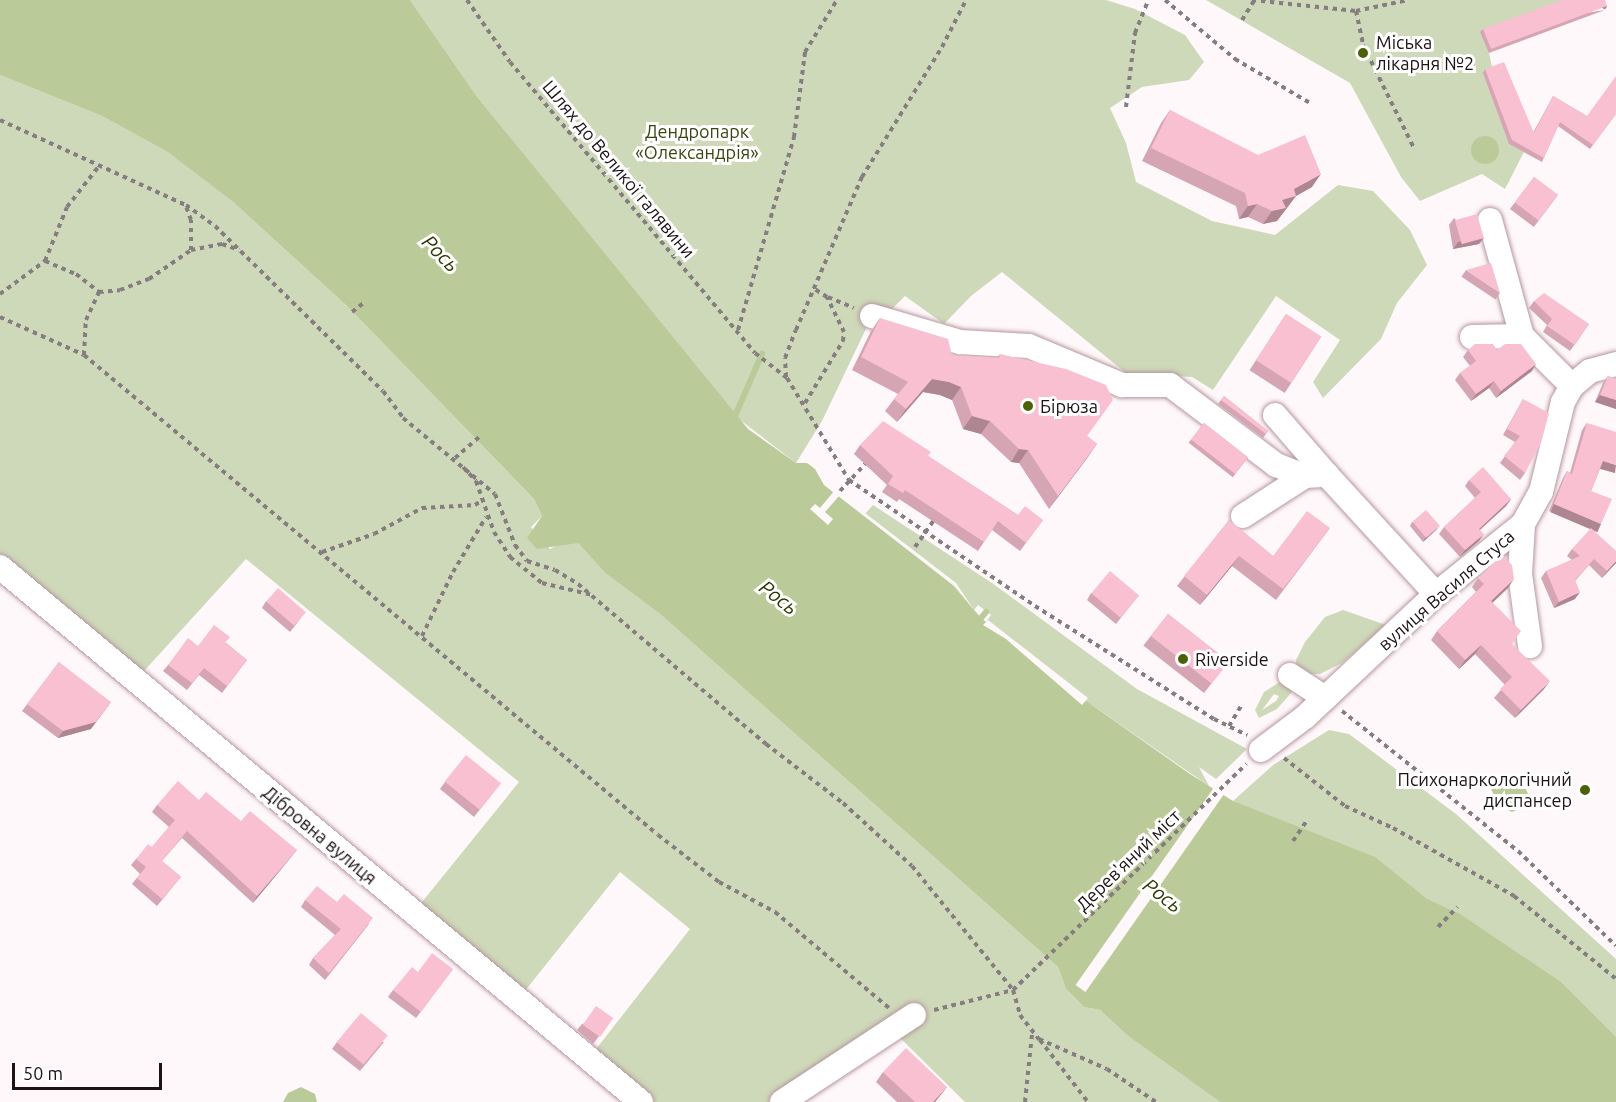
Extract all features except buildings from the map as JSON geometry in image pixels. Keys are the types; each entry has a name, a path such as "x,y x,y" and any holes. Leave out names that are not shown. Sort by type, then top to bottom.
{"street":[{"path":"1490,220 1522,336 1572,386 1590,371 1616,364"},
{"path":"872,316 960,342 1029,346 1122,385 1170,385 1276,465 1316,476"},
{"path":"1472,337 1522,336"},
{"name":"вулиця Василя Стуса","path":"1264,747 1305,717 1436,594 1523,524 1540,492 1563,402 1572,386"},
{"path":"1275,416 1316,476 1436,594"},
{"path":"1243,516 1316,476"},
{"path":"1523,524 1520,574 1530,646"},
{"name":"Дібровна вулиця","path":"0,567 641,1102"},
{"path":"1290,675 1325,698"},
{"path":"782,1102 914,1016"}],"path":[{"name":"Шлях до Великої галявини","path":"467,0 510,62 755,353 787,378 805,403 849,480"},
{"path":"738,331 794,137 805,52 837,0"},
{"path":"787,378 785,358 862,177 942,47 966,0"},
{"path":"1126,106 1135,33 1148,0"},
{"path":"1165,0 1235,59 1310,103"},
{"path":"1242,20 1254,0 1356,11 1408,0"},
{"path":"1356,11 1363,45 1414,148"},
{"path":"0,120 186,205 243,252 383,391 403,418 455,458 495,494 514,545 527,561 555,570 592,596 766,744 843,803 895,850 1013,990 1020,1016 1088,1102"},
{"path":"0,294 45,261 67,207 99,166"},
{"path":"186,205 191,220 190,250"},
{"path":"45,261 76,274 99,292 120,290 149,279 190,250 222,244 243,252"},
{"path":"813,288 827,297 872,316"},
{"path":"84,355 86,320 99,292"},
{"path":"805,403 843,341 844,332 827,297"},
{"path":"352,312 365,302"},
{"path":"0,317 84,355 666,841 719,882 775,912 871,996 892,1009 914,1016 1013,990"},
{"path":"455,458 481,435"},
{"path":"455,458 476,481 480,501 487,517 510,557 542,583 592,596"},
{"path":"840,491 865,464"},
{"path":"849,480 925,533 1264,747 1345,806 1394,828 1514,896 1616,980"},
{"path":"322,552 374,534 422,508 475,505 480,501"},
{"path":"422,636 453,572 487,517"},
{"path":"915,547 933,521"},
{"path":"1325,698 1518,851 1616,946"},
{"path":"1229,726 1242,704"},
{"name":"Дерев'яний міст","path":"1013,990 1264,747"},
{"path":"1293,841 1307,820"},
{"path":"1438,927 1457,907"},
{"path":"1025,1102 1032,1033"},
{"path":"1039,1040 1107,1069 1156,1102"}],"green space":[{"name":"Дендропарк «Олександрія»","path":"410,0 1106,0 1135,9 1185,35 1204,62 1189,80 1142,87 1110,108 1126,143 1136,182 1212,221 1275,235 1338,185 1373,191 1410,230 1427,265 1397,303 1381,339 1323,398 1313,382 1340,340 1276,296 1213,390 1192,377 1126,373 1002,272 971,296 944,324 905,296 889,312 874,312 822,421 796,463 735,416 478,98"},
{"path":"1206,0 1569,0 1489,53 1509,143 1524,152 1505,189 1482,174 1420,201 1401,177 1350,83"},
{"path":"0,75 102,116 169,152 233,202 347,306 534,499 542,516 531,527 550,549 565,541 578,543 605,573 660,614 1058,967 1066,989 1084,1007 1100,1010 1128,1036 1220,1102 965,1102 892,1030 782,1102 641,1102 589,1058 690,929 620,872 524,992 418,907 519,782 246,559 134,682 0,567"},
{"path":"873,505 992,583 1137,689 1247,749 1216,779 1199,767 1209,786 1089,703 986,622 991,615 978,605 974,610 954,585 864,515"},
{"path":"1343,610 1386,625 1342,663 1320,674 1307,674 1296,669 1296,660 1305,642 1325,617"},
{"path":"1283,680 1292,692 1277,709 1259,718 1255,710 1264,692","holes":["1274,694 1279,696 1276,701 1262,710"]},
{"path":"1329,730 1349,734 1456,814 1616,959 1616,1040 1294,833 1233,801 1273,765"}],"water":[{"name":"Рось","path":"0,0 410,0 478,98 748,429 796,463 807,463 815,469 824,485 954,586 981,618 1089,703 1190,774 1233,801 1375,857 1427,899 1460,914 1561,982 1616,1037 1616,1102 1220,1102 1128,1036 1100,1010 1084,1007 1066,989 1058,967 660,614 605,573 578,543 537,549 527,538 542,516 534,499 347,306 233,202 168,152 102,116 0,75"},
{"path":"1485,136 1495,140 1499,150 1495,160 1485,164 1475,160 1471,150 1475,140"},
{"path":"1499,779 1524,785 1529,796 1523,807 1512,812 1499,805 1490,787"},
{"path":"301,1087 315,1094 317,1102 283,1102 288,1093"}],"pier":[{"path":"835,490 956,583 974,610 954,585 839,496 825,512 833,519 828,525 810,509 815,504 820,508"},
{"path":"988,620 1088,698 1082,705 1006,639 983,625"},
{"path":"1215,786 1225,793 1085,992 1076,985"}],"waterway":[{"path":"735,416 762,354"},
{"path":"981,618 986,612"}],"place":[{"name":"Міська лікарня №2","path":"1363,53"},
{"name":"Бірюза","path":"1028,406"},
{"name":"Riverside","path":"1183,659"},
{"name":"Психонаркологічний диспансер","path":"1585,790"}]}
